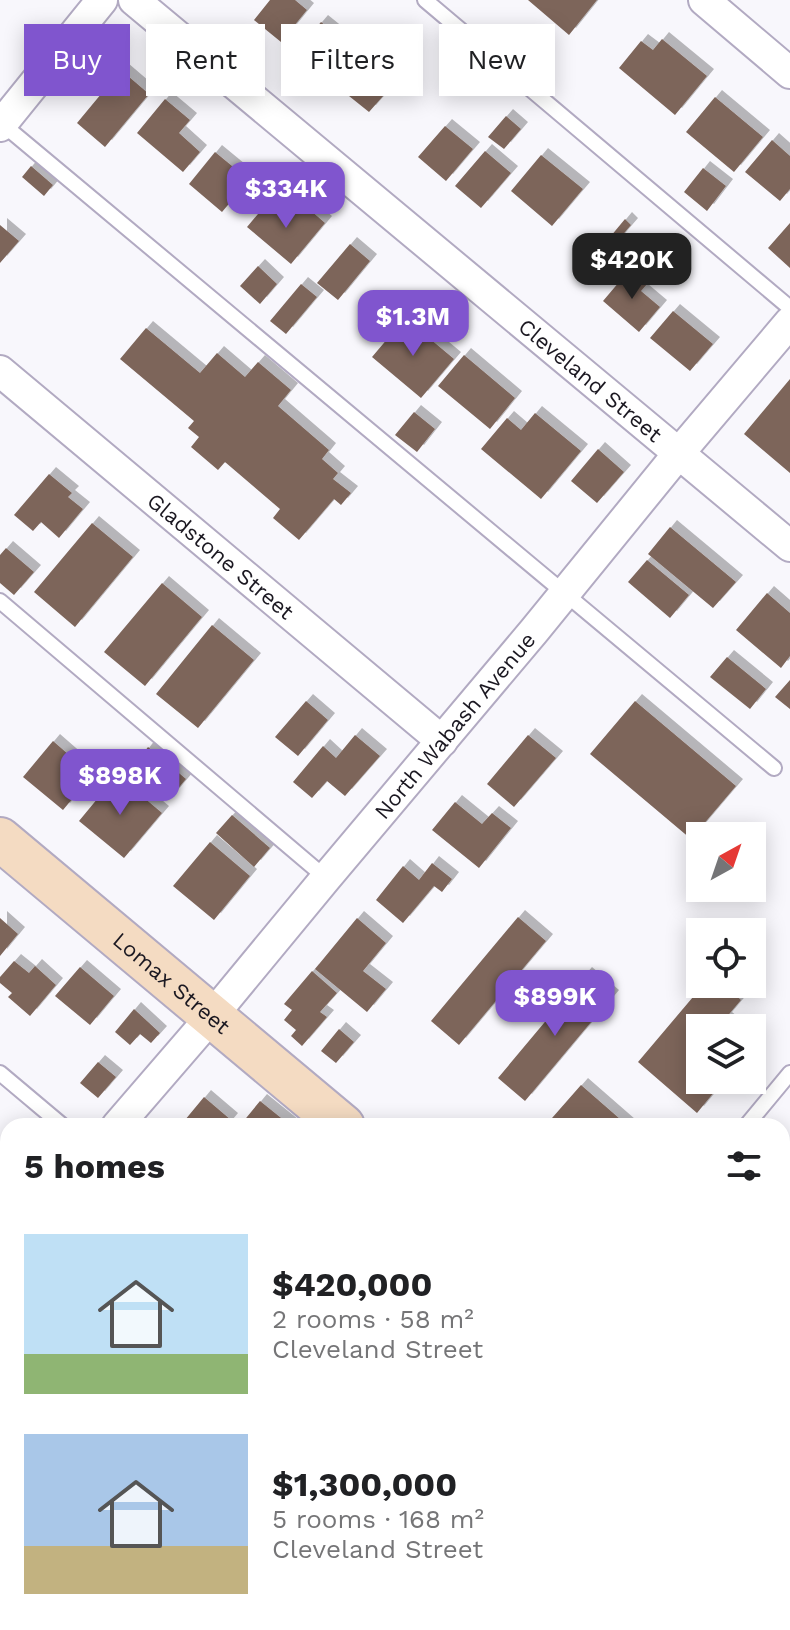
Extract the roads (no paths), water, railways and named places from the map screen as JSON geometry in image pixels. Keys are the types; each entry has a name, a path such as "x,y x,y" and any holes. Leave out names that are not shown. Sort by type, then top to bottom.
{"main road":[{"name":"Lomax Street","path":"0,839 333,1118"}],"street":[{"path":"1,124 102,0"},
{"name":"Cleveland Street","path":"134,0 790,546"},
{"path":"704,0 790,73"},
{"name":"North Wabash Avenue","path":"124,1118 790,322"},
{"name":"Gladstone Street","path":"0,371 442,741"}],"lane":[{"path":"425,0 790,308"},
{"path":"1,124 774,768"},
{"path":"0,601 326,878"},
{"path":"0,1073 53,1118"},
{"path":"753,1118 790,1073"}]}
